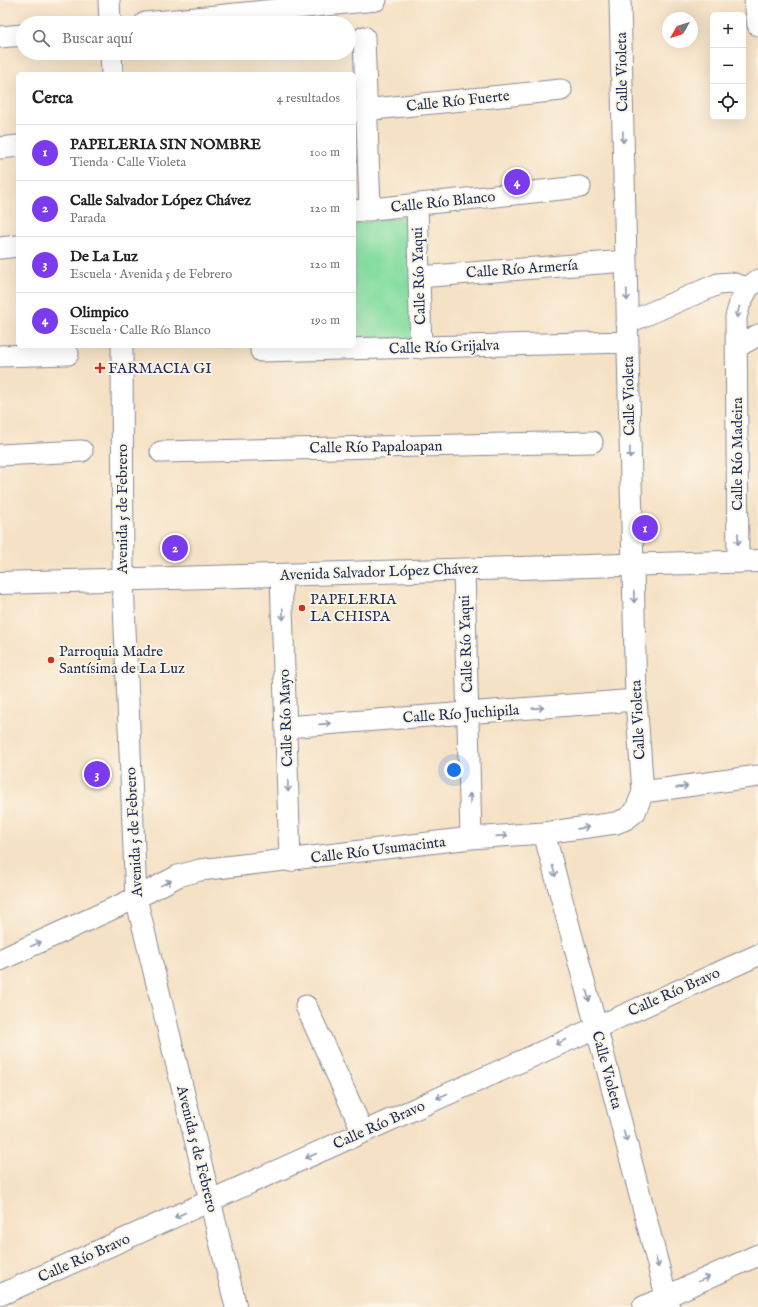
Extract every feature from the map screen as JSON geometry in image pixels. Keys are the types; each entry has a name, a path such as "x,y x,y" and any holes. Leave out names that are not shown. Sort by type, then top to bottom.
{"street":[{"path":"109,0 110,16"},
{"path":"215,16 376,0"},
{"name":"Calle Violeta","path":"620,0 636,700 643,792"},
{"path":"755,0 758,25"},
{"path":"0,37 16,36"},
{"path":"362,210 360,110 364,37"},
{"path":"111,60 112,72"},
{"name":"Calle Río Fuerte","path":"360,110 561,90"},
{"path":"0,148 16,146"},
{"name":"Calle Río Blanco","path":"362,210 580,188"},
{"name":"Calle Río Yaqui","path":"417,204 421,348"},
{"path":"0,248 16,246"},
{"name":"Calle Río Armería","path":"419,277 626,261"},
{"path":"628,332 718,284 753,284"},
{"name":"Calle Río Madeira","path":"748,562 736,347 736,318 740,303 753,284"},
{"name":"Calle Río Grijalva","path":"261,349 421,348 628,332"},
{"path":"736,347 758,335"},
{"name":"Avenida 5 de Febrero","path":"122,348 122,580 136,898 236,1307"},
{"path":"0,356 68,354"},
{"name":"Calle Río Papaloapan","path":"161,452 592,442"},
{"path":"0,455 82,451"},
{"name":"Avenida Salvador López Chávez","path":"0,583 748,562"},
{"name":"Calle Río Yaqui","path":"464,570 471,838"},
{"name":"Calle Río Mayo","path":"281,575 290,861"},
{"name":"Calle Río Juchipila","path":"286,727 636,700"},
{"path":"643,792 758,776"},
{"name":"Calle Río Usumacinta","path":"0,960 136,898 178,876 200,870 290,861 471,838 544,833 616,823 626,819 635,812 643,792"},
{"name":"Calle Violeta","path":"544,833 668,1302"},
{"name":"Calle Río Bravo","path":"0,1295 210,1202 596,1026 758,955"},
{"path":"306,1006 363,1132"},
{"path":"643,1307 668,1302 758,1255"}],"green space":[{"path":"413,215 415,339 356,340 356,223"}],"place":[{"name":"Olimpico","path":"517,182"},
{"name":"FARMACIA GI","path":"100,368"},
{"name":"PAPELERIA SIN NOMBRE","path":"645,528"},
{"name":"Calle Salvador López Chávez","path":"175,548"},
{"name":"PAPELERIA LA CHISPA","path":"302,608"},
{"name":"Parroquia Madre Santísima de La Luz","path":"51,660"},
{"name":"De La Luz","path":"97,774"}]}
